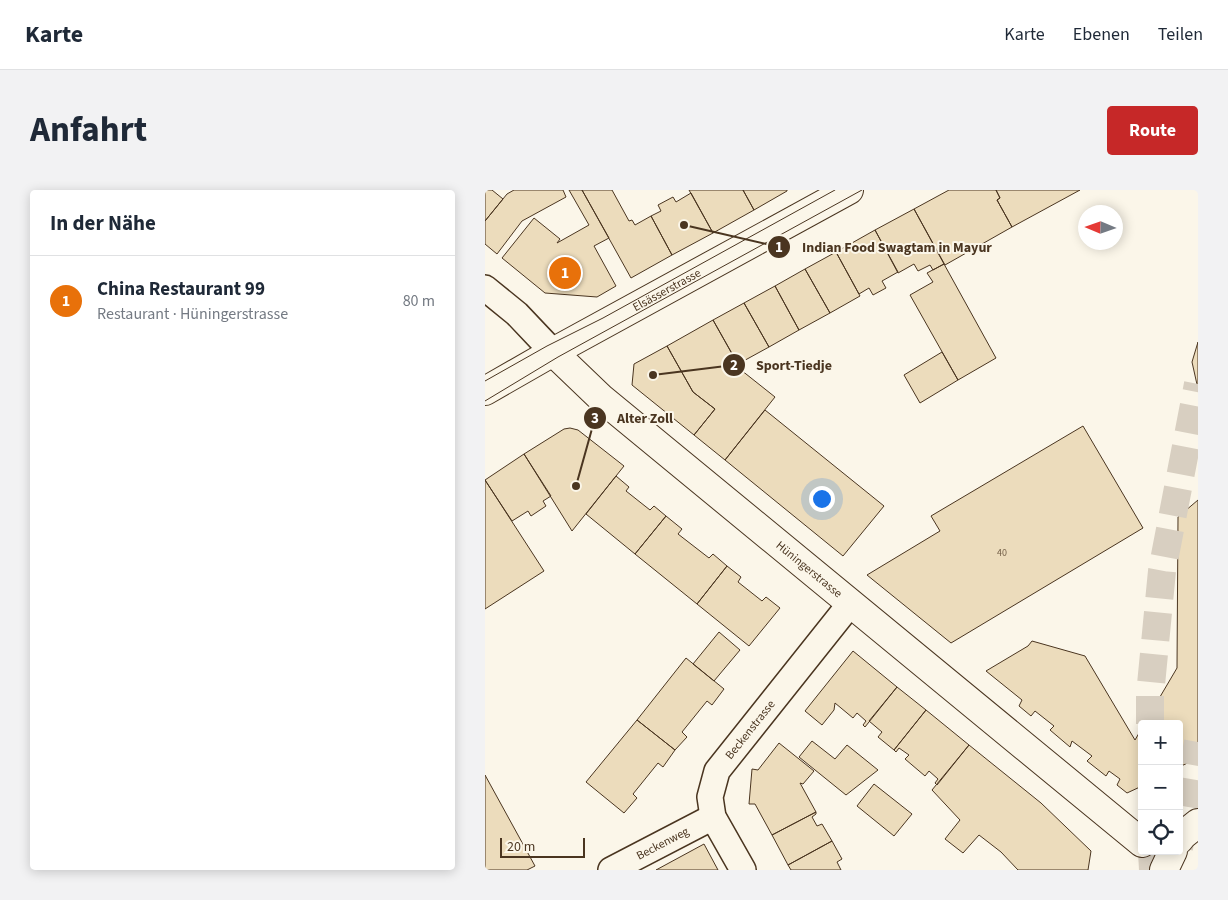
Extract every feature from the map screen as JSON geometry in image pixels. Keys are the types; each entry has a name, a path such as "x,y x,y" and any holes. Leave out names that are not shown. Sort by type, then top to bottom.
{"main road":[{"name":"Elsässerstrasse","path":"485,391 849,190"},
{"name":"Hüningerstrasse","path":"553,352 601,398 1138,840"},
{"path":"1183,835 1198,823"}],"street":[{"name":"Hüningerstrasse","path":"485,288 517,314 553,352"},
{"name":"Beckenstrasse","path":"743,870 713,817 710,797 717,771 850,604"},
{"name":"Beckenweg","path":"611,870 713,817"}],"building":[{"path":"485,190 492,190 503,199 485,221"},
{"path":"514,190 563,190 566,197 522,221 497,254 485,244 485,221 507,194"},
{"path":"569,190 582,190 609,238 594,246 616,286 597,297 545,293 502,258 534,218 560,239 557,243 589,225"},
{"path":"582,190 612,190 629,221 632,220 635,225 651,216 672,255 631,278"},
{"path":"689,190 743,190 754,210 713,233"},
{"path":"743,190 787,190 787,191 754,210"},
{"path":"949,190 996,190 1000,198 997,200 1012,227 945,265 914,209"},
{"path":"996,190 1080,190 1012,227 997,200 1000,198"},
{"path":"691,193 713,233 672,255 651,216 661,211 658,205 673,197 676,202"},
{"path":"914,209 944,264 933,270 930,265 918,271 914,264 898,273 875,230"},
{"path":"875,230 898,272 882,281 886,288 873,295 869,288 859,294 836,252"},
{"path":"836,252 860,296 830,313 805,269"},
{"path":"944,264 996,358 958,380 910,295 933,282 927,273"},
{"path":"805,269 830,313 799,330 775,286"},
{"path":"775,286 799,330 769,347 744,303"},
{"path":"744,303 769,347 738,364 713,320"},
{"path":"713,320 741,370 775,397 725,460 694,435 715,409 693,392 667,346"},
{"path":"1198,342 1198,389 1192,362"},
{"path":"667,346 693,392 715,409 694,435 632,385 634,364"},
{"path":"942,352 958,380 920,403 904,375"},
{"path":"765,410 884,506 843,556 725,460"},
{"path":"1083,426 1143,528 951,643 867,575 940,531 931,516"},
{"path":"564,429 578,430 624,466 572,531 524,454"},
{"path":"524,454 551,496 543,501 546,506 531,516 528,511 512,521 485,480"},
{"path":"616,476 629,487 626,491 650,510 654,506 666,516 635,554 586,514"},
{"path":"485,480 544,571 485,609"},
{"path":"1198,500 1198,759 1183,765 1183,720 1146,720 1177,668 1178,517"},
{"path":"666,516 682,529 678,534 709,558 713,554 727,566 697,604 635,554"},
{"path":"727,566 741,577 738,582 762,601 766,597 780,608 749,646 697,604"},
{"path":"719,632 740,650 714,681 693,664"},
{"path":"1032,641 1085,656 1135,740 1138,735 1138,788 1127,793 1117,785 1120,779 1109,771 1106,776 1087,761 1092,756 1072,741 1070,747 1050,730 1054,726 1035,711 1031,716 1019,706 1022,700 986,671 1028,646"},
{"path":"853,651 897,687 865,727 863,725 866,721 857,713 853,718 835,703 834,710 822,725 805,711"},
{"path":"686,658 724,689 712,705 707,701 682,732 687,737 675,750 637,720"},
{"path":"897,687 926,710 894,750 878,737 882,732 869,721"},
{"path":"926,710 969,745 937,785 935,783 938,779 929,771 925,776 905,759 909,755 899,748 896,752 894,750"},
{"path":"637,720 675,750 663,767 658,763 633,794 637,798 624,813 586,782"},
{"path":"812,741 835,759 847,745 878,770 846,795 799,757"},
{"path":"779,743 814,771 803,784 800,783 816,812 772,835 755,804 749,804 752,769 758,770"},
{"path":"969,745 1041,803 1091,851 1088,870 1018,870 1001,852 979,835 963,853 945,839 960,820 932,790"},
{"path":"485,775 535,866 527,870 485,870"},
{"path":"874,784 912,814 894,836 857,806"},
{"path":"816,812 812,817 817,826 822,824 832,841 788,865 772,835"},
{"path":"832,841 842,859 837,862 841,870 791,870 788,865"},
{"path":"704,844 718,870 656,870"}],"tunnel":[{"path":"1150,720 1150,695 1162,571 1198,384"},
{"path":"1183,826 1198,742"},
{"path":"1152,855 1153,870"}],"tram line":[{"path":"485,381 835,190"},
{"path":"485,401 558,357 862,190"}],"place":[{"name":"Indian Food Swagtam in Mayur","path":"684,225"},
{"name":"China Restaurant 99","path":"565,273"},
{"name":"Sport-Tiedje","path":"653,375"},
{"name":"Alter Zoll","path":"576,486"}]}
